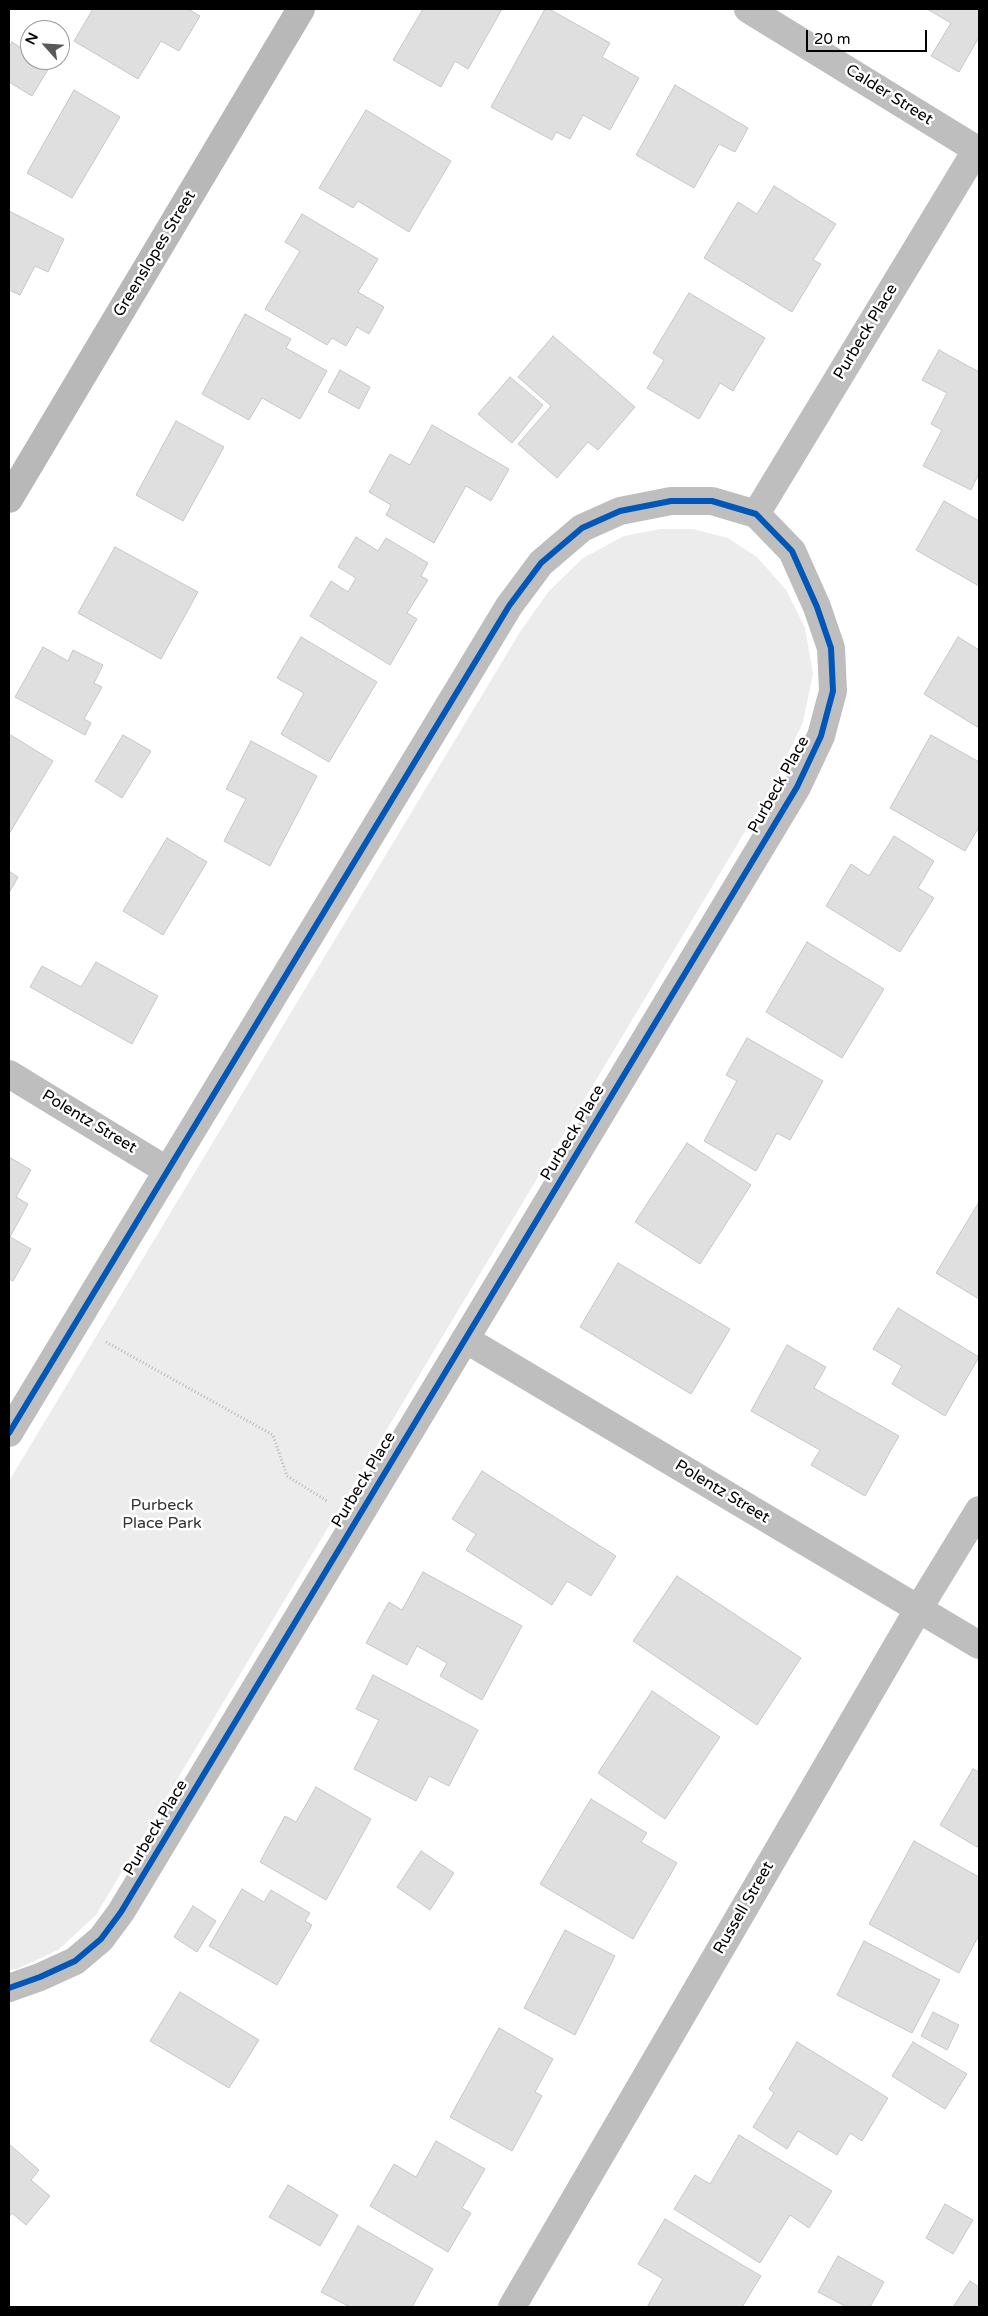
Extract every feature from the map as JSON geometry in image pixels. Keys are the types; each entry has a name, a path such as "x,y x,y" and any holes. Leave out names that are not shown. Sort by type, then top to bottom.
{"street":[{"name":"Greenslopes Street","path":"9,499 301,9"},
{"name":"Calder Street","path":"757,11 978,150"},
{"name":"Purbeck Place","path":"756,514 978,150"},
{"name":"Purbeck Place","path":"9,1433 509,606 541,563 582,528 620,511 671,501 712,501 756,514 792,551 817,607 831,648 833,691 821,736 797,787 121,1912 101,1939 75,1961 40,1977 9,1988"},
{"name":"Polentz Street","path":"9,1074 168,1171"},
{"name":"Polentz Street","path":"465,1339 979,1645"},
{"name":"Russell Street","path":"512,2307 918,1608 979,1510"}],"path":[{"path":"75,1325 273,1435 287,1476 356,1520"}],"green space":[{"name":"Purbeck Place Park","path":"661,529 693,529 728,538 757,557 786,590 805,628 813,674 803,722 774,783 96,1915 58,1950 17,1969 9,1970 9,1481 520,632 549,591 583,558 624,536"}],"building":[{"path":"93,9 188,9 200,16 179,51 161,41 138,79 74,41"},
{"path":"423,9 502,9 468,69 455,61 441,87 393,60"},
{"path":"545,9 549,9 610,43 602,57 639,78 610,130 583,115 570,139 556,132 552,140 491,107"},
{"path":"927,9 979,9 979,37 959,72 931,56 951,23"},
{"path":"12,42 20,47 20,70 48,70 32,96 9,82 9,47"},
{"path":"675,85 748,128 735,152 719,144 694,188 636,155"},
{"path":"74,90 120,117 72,198 27,173"},
{"path":"366,110 451,161 409,232 358,201 353,208 319,188"},
{"path":"774,186 836,224 813,260 821,264 792,312 704,258 738,202 757,214"},
{"path":"9,211 64,239 48,272 35,266 20,295 9,290"},
{"path":"302,214 378,259 358,292 384,307 369,334 357,327 346,346 332,338 327,345 265,309 300,251 285,242"},
{"path":"689,293 765,338 733,391 720,383 699,419 647,388 664,360 653,353"},
{"path":"245,314 291,339 286,348 327,371 300,419 262,398 249,420 202,394"},
{"path":"553,336 635,407 598,450 588,442 557,478 518,444 551,406 518,377"},
{"path":"939,350 979,372 979,473 971,490 923,466 942,430 931,424 947,393 922,380"},
{"path":"340,370 370,387 359,409 328,392"},
{"path":"510,377 543,405 512,443 478,414"},
{"path":"176,421 224,447 183,521 136,495"},
{"path":"432,425 509,469 491,501 466,486 434,543 386,515 391,505 369,492 390,454 410,465"},
{"path":"944,501 979,521 979,586 916,550"},
{"path":"356,537 378,551 386,538 428,563 421,576 428,580 407,613 417,619 390,665 310,616 331,581 348,592 356,578 338,567"},
{"path":"115,547 198,592 161,659 78,613"},
{"path":"301,637 377,682 329,762 281,734 304,693 277,678"},
{"path":"958,637 979,650 979,728 924,694"},
{"path":"43,647 68,661 73,650 103,665 94,683 102,687 84,719 91,723 85,735 15,697"},
{"path":"9,734 53,761 9,834"},
{"path":"123,735 151,751 122,798 95,781"},
{"path":"931,735 979,762 979,827 965,851 890,808"},
{"path":"251,741 317,776 270,866 224,841 246,799 226,789"},
{"path":"894,836 934,861 918,888 934,898 900,952 826,906 851,864 869,876"},
{"path":"167,838 207,862 163,935 123,911"},
{"path":"9,871 18,877 9,893"},
{"path":"807,942 884,989 842,1058 766,1012"},
{"path":"96,962 158,996 132,1044 30,987 42,966 81,987"},
{"path":"747,1038 823,1081 790,1140 777,1133 756,1171 704,1141 737,1081 726,1075"},
{"path":"687,1143 751,1185 700,1264 635,1222"},
{"path":"9,1157 31,1170 16,1197 28,1204 10,1237 31,1249 13,1281 9,1279"},
{"path":"979,1202 979,1299 936,1273"},
{"path":"618,1263 730,1329 691,1394 580,1327"},
{"path":"898,1308 979,1357 945,1416 892,1384 902,1366 873,1349"},
{"path":"787,1345 826,1367 814,1388 899,1436 865,1496 811,1465 820,1450 751,1411"},
{"path":"482,1471 616,1556 591,1596 567,1581 552,1605 466,1550 476,1534 452,1519"},
{"path":"423,1572 522,1626 482,1700 440,1676 447,1663 417,1646 407,1665 366,1643 389,1602 402,1610"},
{"path":"677,1576 801,1658 757,1725 633,1641"},
{"path":"373,1675 478,1730 449,1786 429,1776 416,1801 354,1769 379,1720 356,1709"},
{"path":"652,1691 720,1737 665,1819 598,1773"},
{"path":"973,1769 979,1772 979,1848 940,1825"},
{"path":"316,1787 371,1819 326,1900 260,1862 285,1816 296,1822"},
{"path":"591,1799 647,1833 641,1842 677,1863 633,1939 540,1884"},
{"path":"914,1841 979,1877 979,1935 959,1973 869,1924"},
{"path":"421,1851 454,1873 430,1910 397,1887"},
{"path":"242,1889 264,1902 271,1890 310,1913 305,1921 312,1925 277,1985 209,1946"},
{"path":"193,1906 216,1921 197,1952 174,1937"},
{"path":"565,1930 615,1956 575,2035 524,2008"},
{"path":"864,1941 940,1980 912,2033 837,1995"},
{"path":"180,1992 259,2040 229,2088 150,2041"},
{"path":"933,2012 959,2025 947,2050 921,2036"},
{"path":"499,2028 553,2059 535,2092 542,2096 512,2151 450,2117"},
{"path":"797,2042 888,2098 862,2141 850,2133 837,2155 798,2131 787,2149 753,2127 774,2093 769,2089"},
{"path":"913,2042 967,2074 945,2109 892,2076"},
{"path":"739,2135 832,2191 809,2228 790,2215 760,2263 674,2209 695,2175 710,2184"},
{"path":"436,2141 485,2169 462,2208 471,2213 448,2252 370,2206 394,2164 416,2177"},
{"path":"9,2144 39,2170 31,2180 50,2196 26,2225 12,2213 9,2217"},
{"path":"288,2185 338,2215 320,2246 269,2217"},
{"path":"945,2204 973,2220 953,2254 926,2238"},
{"path":"665,2219 761,2276 742,2307 647,2307 663,2279 638,2264"},
{"path":"358,2226 433,2269 412,2307 350,2307 321,2292"},
{"path":"838,2256 884,2282 870,2307 847,2307 818,2292"},
{"path":"970,2281 979,2287 979,2307 953,2307"}],"cycle path":[{"path":"9,1433 509,606 541,563 582,528 620,511 671,501 712,501 756,514 792,551 817,607 831,648 833,691 821,736 797,787 121,1912 101,1939 75,1961 40,1977 9,1988"}]}
